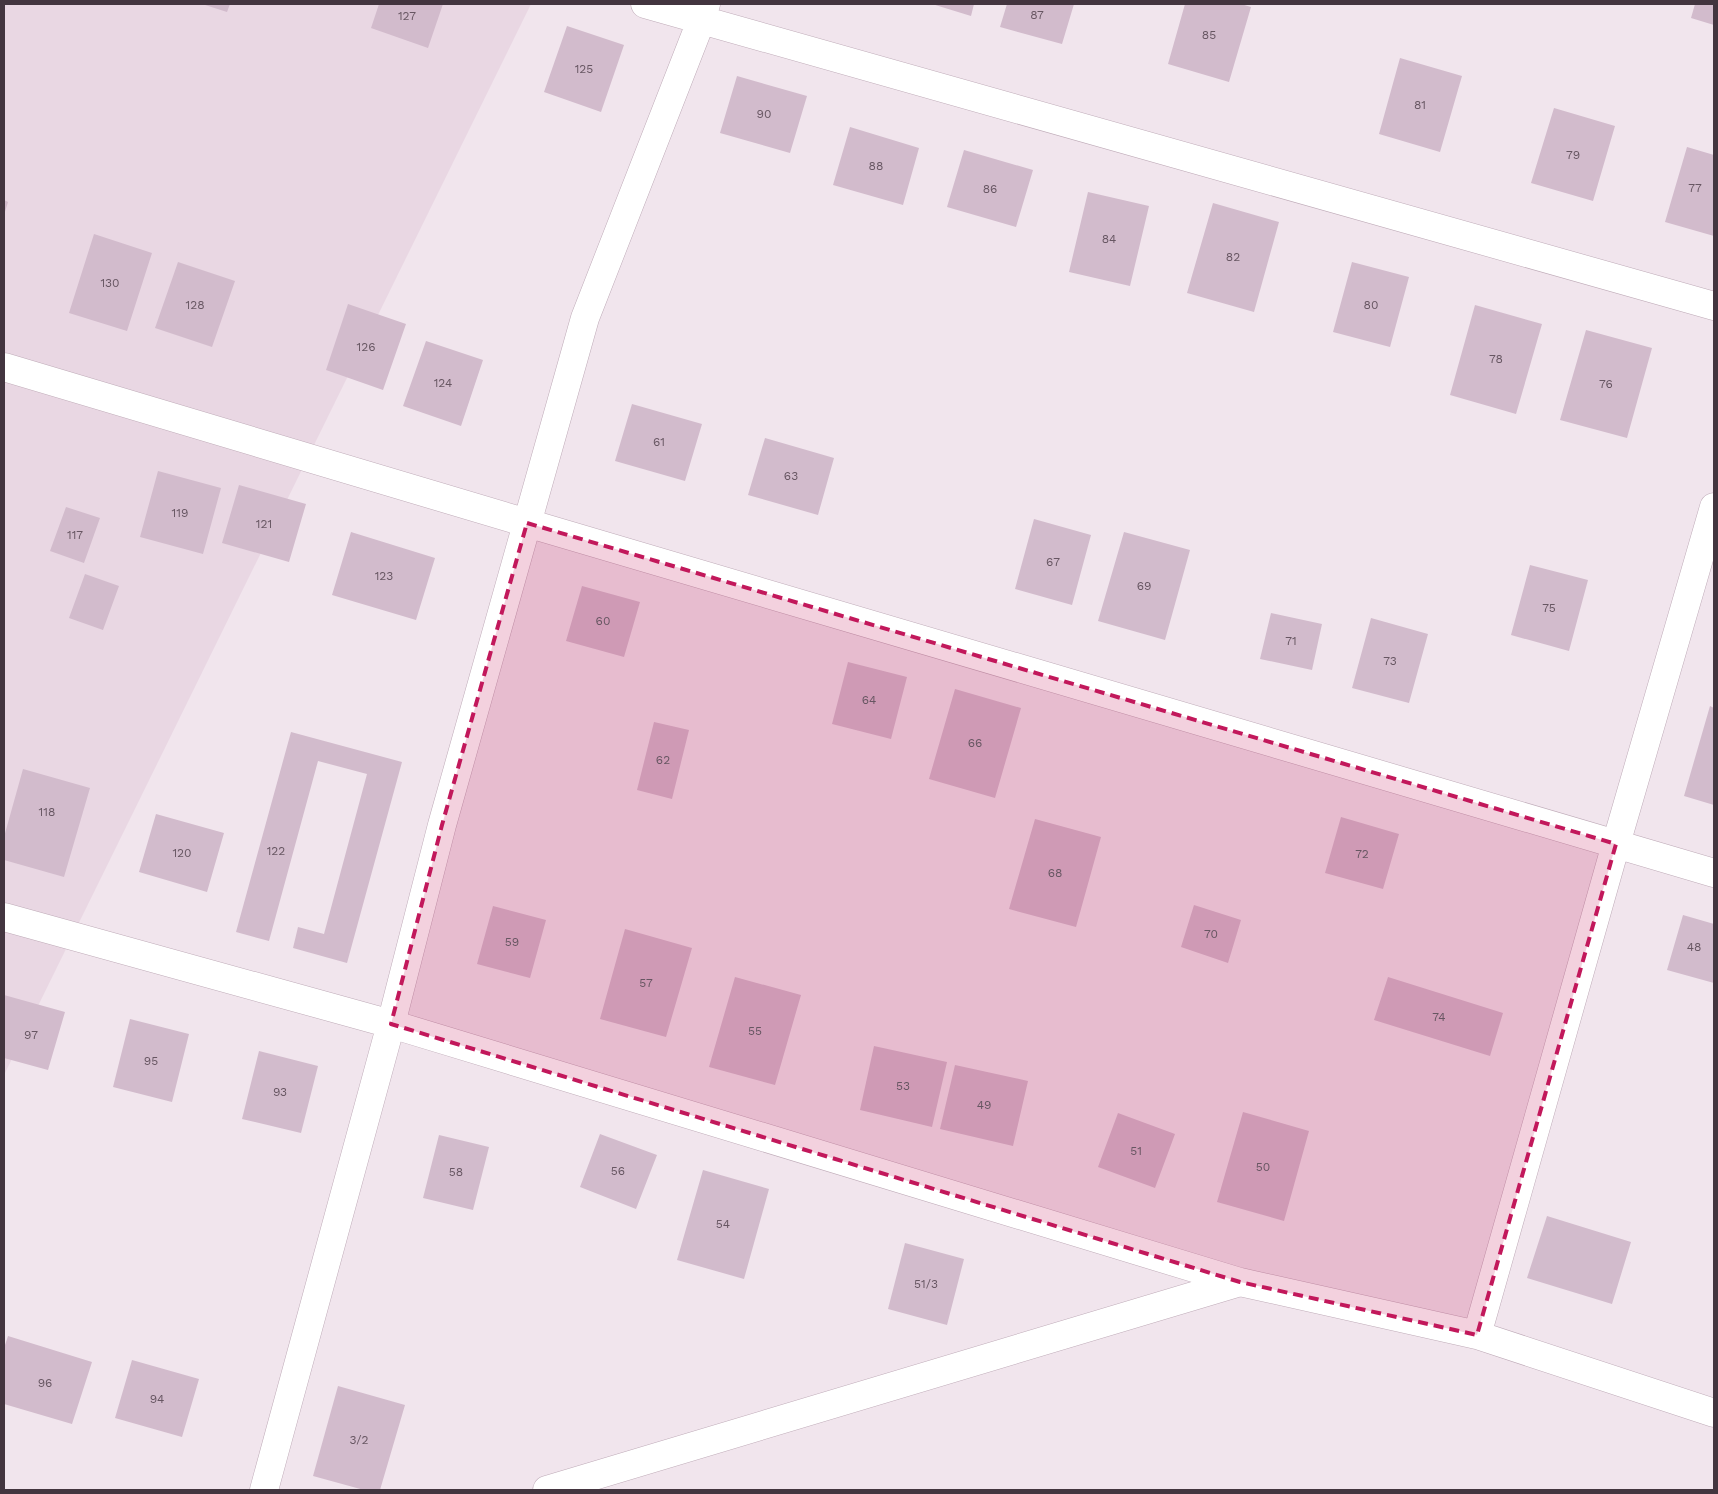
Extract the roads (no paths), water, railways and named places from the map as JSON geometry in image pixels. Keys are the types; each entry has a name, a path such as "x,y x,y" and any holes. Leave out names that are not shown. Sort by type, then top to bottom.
{"street":[{"path":"645,4 704,12 1714,306"},
{"path":"264,1490 391,1024 442,825 585,318 704,12"},
{"path":"4,367 1714,873"},
{"path":"1478,1335 1616,844 1714,507"},
{"path":"4,917 391,1024 1240,1282 1478,1335 1714,1413"},
{"path":"547,1490 1240,1282"}]}
